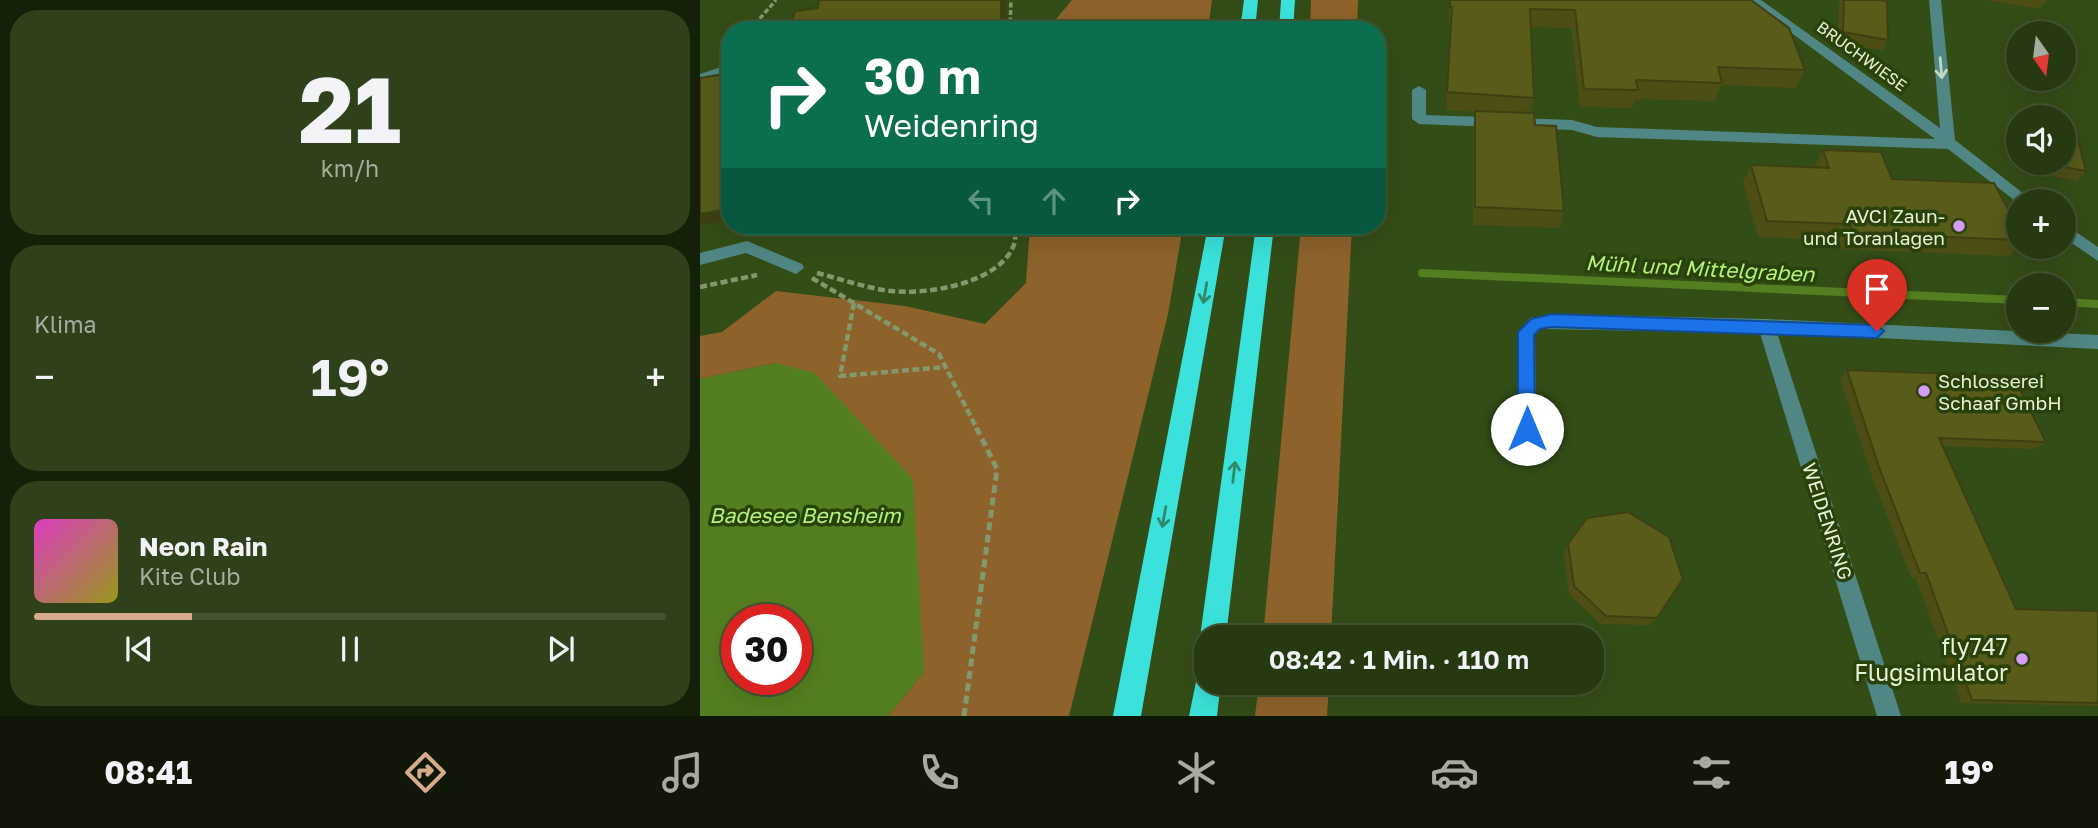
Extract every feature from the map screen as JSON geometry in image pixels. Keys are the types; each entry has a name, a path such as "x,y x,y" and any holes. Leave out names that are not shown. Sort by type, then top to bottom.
{"highway":[{"path":"1248,21 1251,0"},
{"path":"1287,21 1288,0"},
{"path":"1127,716 1215,235"},
{"path":"1215,625 1264,235"},
{"path":"1203,716 1206,695"}],"street":[{"name":"BRUCHWIESE","path":"1753,0 1906,110 2009,189"},
{"path":"1419,90 1419,119 1572,125 1597,132 1948,144 1935,0"},
{"path":"700,79 721,71"},
{"path":"2076,239 2098,255"},
{"path":"700,259 747,247 796,268"},
{"path":"1527,429 1526,332 1536,323 1552,321 1766,326 2098,342"},
{"name":"WEIDENRING","path":"1766,326 1889,716"}],"path":[{"path":"758,21 776,0"},
{"path":"1010,21 1011,0"},
{"path":"700,287 796,268 900,292 943,288 978,279 997,265 1013,248 1015,235"},
{"path":"796,268 939,354 997,469 964,716"},
{"path":"854,303 840,376 945,367"}],"shaded area":[{"path":"1072,0 1212,0 1209,21 1056,19"},
{"path":"1311,0 1358,0 1357,21 1310,21"},
{"path":"1029,235 1181,235 1168,314 1069,716 888,716 924,672 776,363 700,379 700,336 722,332 776,291 905,306 985,324 1026,283"},
{"path":"1300,235 1352,235 1332,625 1264,625"},
{"path":"1258,695 1328,695 1327,716 1255,716"}],"water":[{"name":"Badesee Bensheim","path":"776,363 815,373 913,479 924,672 888,716 700,716 700,379"}],"building":[{"path":"819,0 1001,0 1001,21 792,21 795,11 818,8"},
{"path":"1450,0 1751,0 1789,28 1805,70 1718,67 1722,83 1636,80 1638,90 1584,89 1575,10 1530,9 1534,98 1447,92 1452,7"},
{"path":"1844,0 1887,1 1888,40 1843,32"},
{"path":"721,74 721,210 700,214 700,78"},
{"path":"1475,111 1534,113 1535,125 1556,126 1564,211 1475,207"},
{"path":"2076,136 2077,136 2086,171 2076,169"},
{"path":"1823,150 1881,152 1892,179 1994,183 2006,206 2006,239 1853,233 1850,224 1767,221 1751,165 1829,168"},
{"path":"1847,370 2013,376 2046,442 1939,438 2016,609 2098,611 2098,703 1972,700 1926,573 1920,573 1879,467"},
{"path":"1628,512 1669,537 1683,579 1657,618 1606,616 1574,586 1568,544 1587,518"}],"waterway":[{"name":"Mühl und Mittelgraben","path":"1422,273 2006,299"},
{"name":"Mühl und Mittelgraben","path":"2076,303 2098,304"}],"place":[{"name":"AVCI Zaun- und Toranlagen","path":"1959,226"},
{"name":"Schlosserei Schaaf GmbH","path":"1924,391"},
{"name":"fly747 Flugsimulator","path":"2022,659"}],"route":[{"path":"1527,429 1526,332 1536,323 1552,321 1766,326 1877,331"}]}
